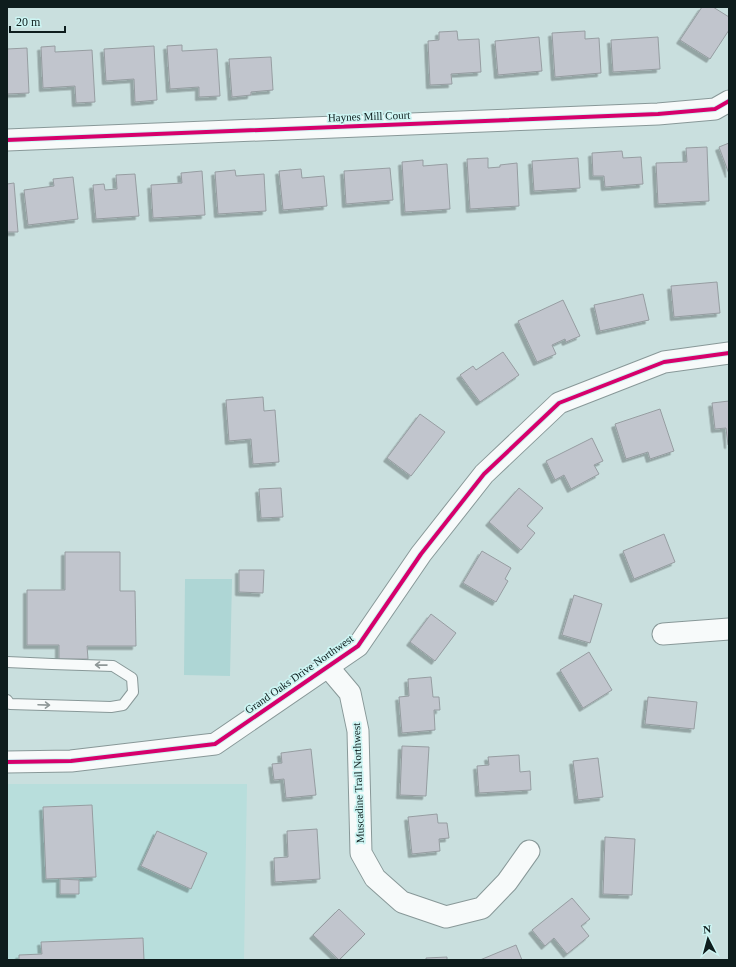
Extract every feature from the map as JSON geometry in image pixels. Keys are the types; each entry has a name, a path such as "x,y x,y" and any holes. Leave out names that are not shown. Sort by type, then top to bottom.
{"street":[{"name":"Haynes Mill Court","path":"7,140 658,114 715,109 729,101"},
{"name":"Grand Oaks Drive Northwest","path":"7,762 71,761 215,744 358,646 421,554 484,474 559,403 664,362 729,352"},
{"path":"663,634 729,629"},
{"name":"Muscadine Trail Northwest","path":"328,667 350,693 358,731 361,853 375,878 402,902 446,917 482,908 507,882 529,851"}],"lane":[{"path":"7,662 114,666 132,678 133,692 123,706 111,707 10,704 7,700"}],"shaded area":[{"path":"185,579 232,579 230,676 184,675"},
{"path":"7,784 247,784 244,960 7,960"}],"building":[{"path":"702,7 713,7 729,17 729,30 710,59 680,40"},
{"path":"457,31 458,40 479,39 481,72 451,74 452,84 430,85 428,41 439,40 439,32"},
{"path":"585,31 585,39 599,38 601,73 555,77 552,33"},
{"path":"539,37 542,71 498,75 495,41"},
{"path":"658,37 660,69 613,72 611,40"},
{"path":"182,45 182,51 217,49 220,96 199,97 199,87 170,89 167,46"},
{"path":"55,46 55,52 92,50 95,102 76,103 75,86 43,88 41,47"},
{"path":"154,46 157,100 135,102 134,79 106,81 104,49"},
{"path":"27,48 29,93 7,94 7,49"},
{"path":"271,57 273,90 251,92 251,95 232,97 229,59"},
{"path":"729,143 729,174 719,147"},
{"path":"707,147 709,201 658,204 656,163 687,162 686,148"},
{"path":"622,151 623,158 641,157 643,184 605,187 604,176 593,176 592,153"},
{"path":"488,158 488,168 517,163 519,206 470,209 467,159"},
{"path":"578,158 580,188 534,191 532,161"},
{"path":"423,160 423,166 447,164 450,209 405,212 402,162"},
{"path":"390,168 393,200 346,204 344,171"},
{"path":"301,169 302,178 324,176 327,206 283,210 279,171"},
{"path":"235,170 236,176 264,174 266,211 218,214 215,172"},
{"path":"202,171 205,215 153,218 151,185 182,183 181,173"},
{"path":"135,174 139,216 96,219 93,185 104,184 105,190 117,189 116,175"},
{"path":"73,177 78,219 28,225 24,190 54,186 53,179"},
{"path":"14,183 18,232 7,232 7,184"},
{"path":"717,282 720,313 674,317 671,286"},
{"path":"643,294 649,320 600,331 594,305"},
{"path":"563,300 580,336 566,342 565,339 552,345 556,354 537,362 518,321"},
{"path":"503,352 519,375 480,402 460,375 473,366 476,370"},
{"path":"263,397 264,411 275,410 279,462 253,464 251,439 229,441 226,400"},
{"path":"729,401 728,445 726,428 715,429 712,403"},
{"path":"660,409 674,451 650,459 648,452 626,459 615,424"},
{"path":"420,414 445,432 411,476 387,458"},
{"path":"592,438 603,461 594,465 599,474 571,489 564,475 555,480 546,461"},
{"path":"281,488 283,517 261,518 259,489"},
{"path":"519,488 543,508 527,526 535,533 521,550 489,522"},
{"path":"664,534 675,562 634,579 623,551"},
{"path":"482,551 511,568 505,579 508,581 496,602 463,583"},
{"path":"65,552 120,552 120,591 135,591 136,646 87,646 88,659 59,659 59,645 27,645 27,590 65,590"},
{"path":"239,570 264,570 263,593 239,592"},
{"path":"574,595 602,604 590,643 562,635"},
{"path":"431,614 456,633 435,661 410,642"},
{"path":"589,652 612,690 583,708 560,670"},
{"path":"431,677 433,697 439,697 440,710 434,710 435,730 402,733 399,697 409,696 408,679"},
{"path":"648,697 697,702 694,729 645,724"},
{"path":"402,746 429,747 426,796 400,795"},
{"path":"311,749 316,795 286,798 284,779 274,780 272,764 282,763 281,753"},
{"path":"519,755 520,772 530,771 531,790 479,793 477,766 489,765 488,757"},
{"path":"598,758 603,797 578,800 573,761"},
{"path":"92,805 96,877 46,879 43,807"},
{"path":"437,814 438,823 447,823 449,838 439,839 440,851 412,854 408,817"},
{"path":"317,829 320,879 275,882 274,858 288,857 287,831"},
{"path":"157,831 207,853 191,889 141,866"},
{"path":"605,837 635,839 632,895 603,894"},
{"path":"60,879 79,880 79,894 60,894"},
{"path":"572,898 590,919 581,926 589,936 567,954 554,938 545,946 532,930"},
{"path":"339,909 365,934 339,960 313,935"},
{"path":"143,938 144,960 19,960 19,955 42,954 41,942"},
{"path":"516,945 522,960 480,960"},
{"path":"447,957 447,960 426,960 426,958"}],"cycle path":[{"path":"7,140 658,114 715,109 729,101"},
{"path":"7,762 71,761 215,744 358,646 421,554 484,474 559,403 664,362 729,353"}]}
